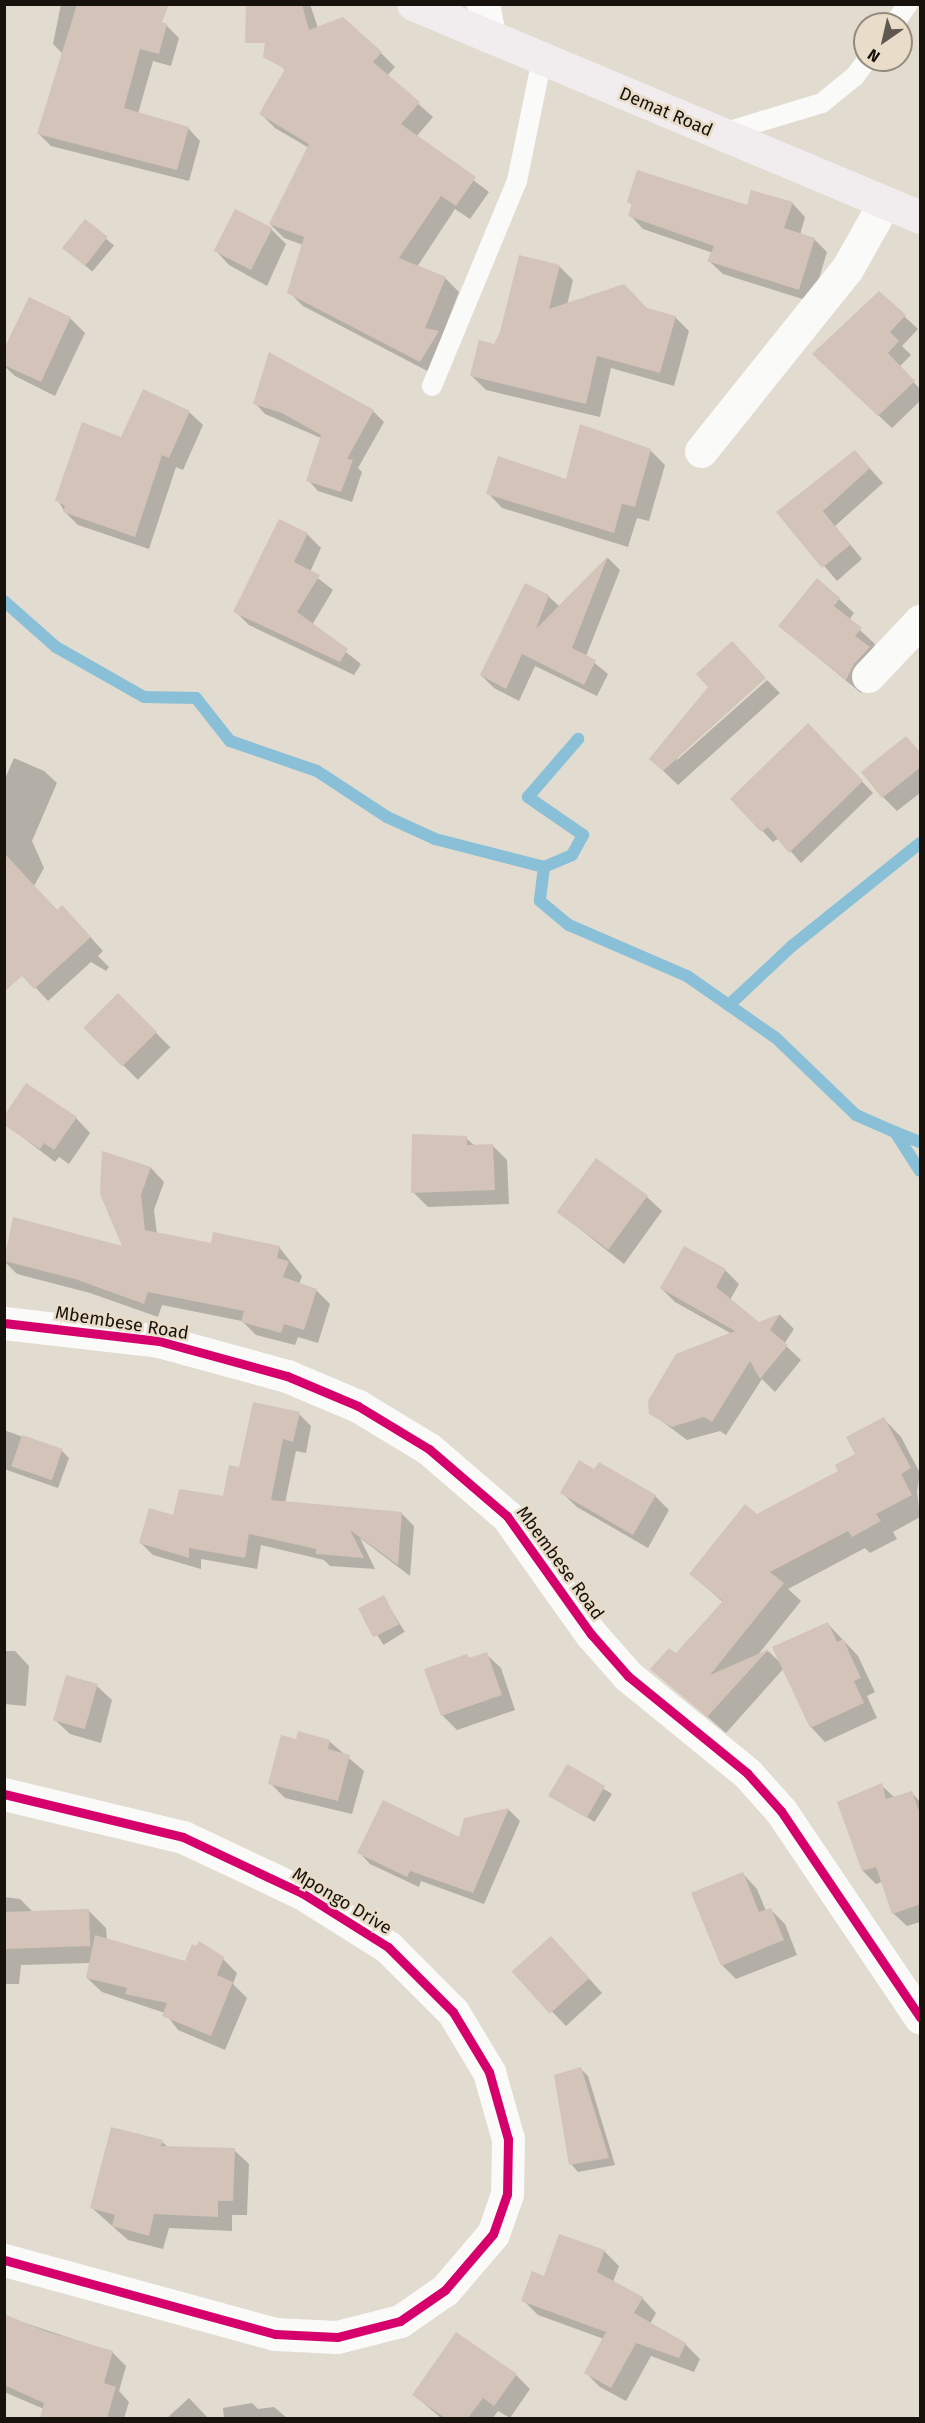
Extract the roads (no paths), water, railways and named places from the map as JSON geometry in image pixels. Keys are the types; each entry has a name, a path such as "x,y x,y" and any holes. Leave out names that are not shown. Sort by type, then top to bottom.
{"street":[{"name":"Demat Road","path":"413,4 717,134 921,217"},
{"path":"483,4 489,36"},
{"path":"702,452 847,269 884,203"},
{"path":"868,676 921,621"},
{"name":"Mbembese Road","path":"4,1323 159,1341 287,1376 358,1406 429,1449 507,1516 591,1634 628,1676 747,1773 780,1811 921,2017"},
{"name":"Mpongo Drive","path":"4,1794 183,1837 302,1893 388,1947 453,2012 489,2072 508,2139 507,2194 493,2234 444,2290 400,2321 337,2337 275,2334 4,2260"}],"lane":[{"path":"432,386 517,181 542,59"},
{"path":"717,134 822,103 858,72"}],"waterway":[{"path":"4,601 56,647 144,697 196,698 230,741 317,771 387,817 435,839 544,867 540,901 569,925 687,976 776,1038 856,1115 895,1132 920,1171"},
{"path":"544,867 572,855 583,835 528,797 578,739"},
{"path":"729,1005 792,946 920,843"},
{"path":"895,1132 920,1142"}]}
